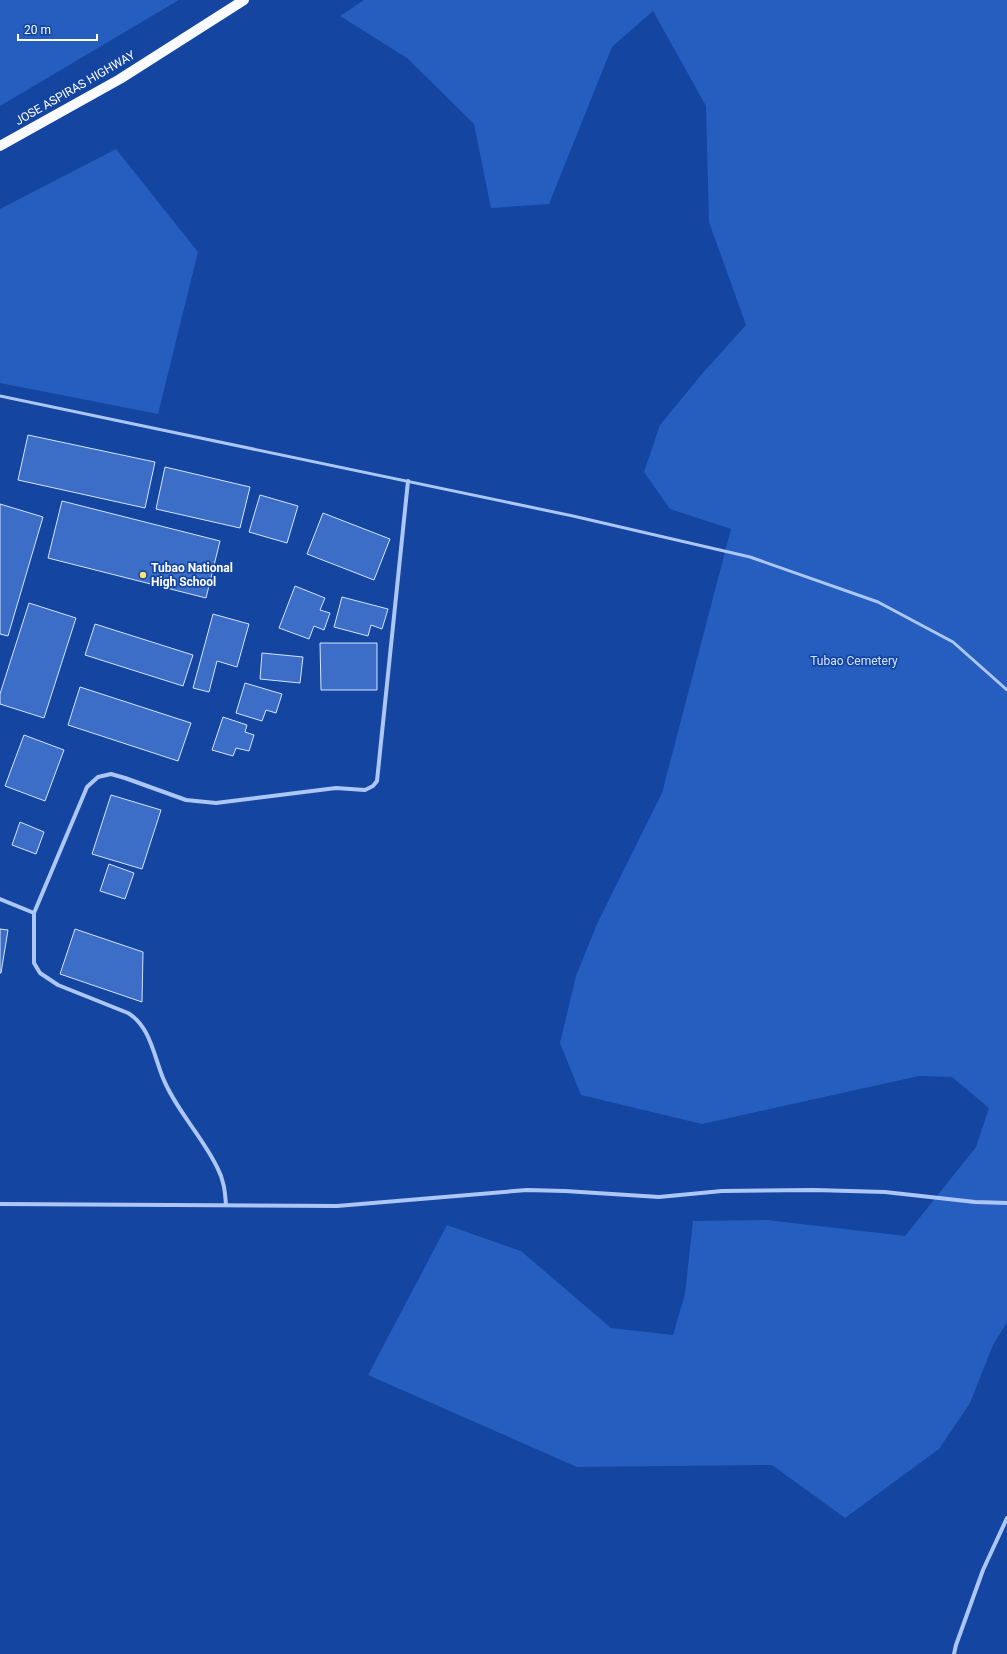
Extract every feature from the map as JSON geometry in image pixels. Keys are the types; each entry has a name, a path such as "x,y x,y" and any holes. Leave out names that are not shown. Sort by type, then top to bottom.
{"main road":[{"name":"JOSE ASPIRAS HIGHWAY","path":"0,146 120,78 244,0"}],"street":[{"path":"226,1205 225,1185 217,1166 173,1097 164,1080 149,1039 137,1018 58,984 40,973 34,963 34,913 87,787 98,777 111,774 186,800 216,803 336,788 365,790 373,786 377,780 408,481"},
{"path":"0,899 34,913"},
{"path":"0,1204 337,1206 527,1190 659,1197 722,1191 822,1190 885,1192 975,1202 1007,1203"},
{"path":"954,1654 983,1570 1007,1518"}],"lane":[{"path":"0,396 573,516 750,557 878,602 953,642 1007,690"}],"green space":[{"path":"0,0 179,0 0,106"},
{"name":"Tubao Cemetery","path":"364,0 1007,0 1007,1322 993,1345 970,1403 939,1449 845,1518 772,1465 577,1467 368,1375 447,1225 521,1251 611,1328 673,1335 685,1294 693,1221 767,1220 905,1236 976,1147 989,1108 952,1077 919,1076 702,1124 581,1095 560,1043 576,976 597,924 662,793 731,529 670,509 644,472 660,425 701,375 746,325 709,222 706,106 653,11 612,47 549,204 491,208 474,124 407,58 340,16"},
{"path":"116,149 198,252 158,414 0,383 0,209"}],"building":[{"path":"28,435 155,462 145,508 18,480"},
{"path":"165,467 250,487 240,528 156,509"},
{"path":"260,495 298,506 287,543 249,532"},
{"path":"62,501 220,541 206,598 48,558"},
{"path":"0,504 43,517 8,636 0,634"},
{"path":"323,513 390,539 374,580 307,554"},
{"path":"295,586 325,598 320,610 330,613 324,630 314,626 309,639 279,628"},
{"path":"342,597 388,609 382,629 371,625 368,636 334,627"},
{"path":"29,603 76,618 44,718 0,704 0,694"},
{"path":"213,614 249,624 237,667 217,661 209,692 193,688"},
{"path":"95,624 193,655 183,686 85,655"},
{"path":"320,643 377,643 377,690 321,690"},
{"path":"262,653 303,657 300,683 260,679"},
{"path":"245,683 282,694 276,713 266,710 262,721 236,713"},
{"path":"80,687 191,723 178,761 68,725"},
{"path":"223,717 247,725 245,732 254,735 249,751 236,748 233,756 212,750"},
{"path":"24,735 64,750 45,801 5,786"},
{"path":"111,795 161,810 142,869 92,854"},
{"path":"20,822 44,832 36,854 12,845"},
{"path":"109,864 134,873 125,899 100,891"},
{"path":"0,929 8,930 1,973 0,973"},
{"path":"75,929 143,952 142,1002 60,974"}],"place":[{"name":"Tubao National High School","path":"143,575"}]}
